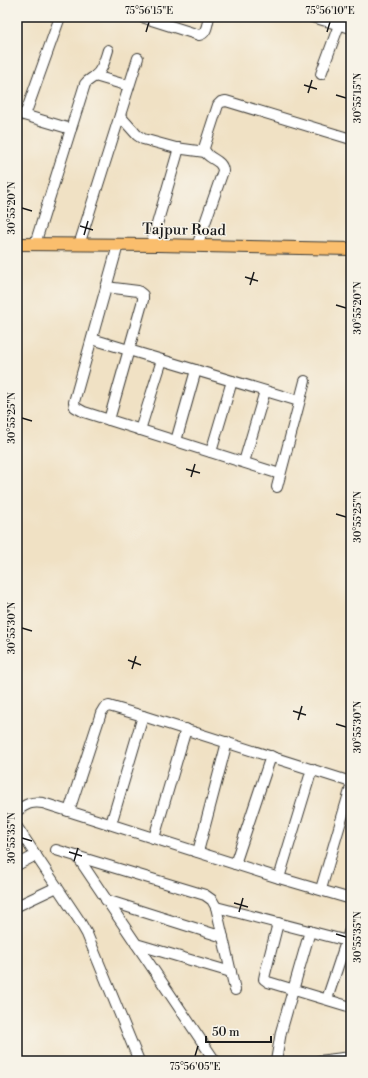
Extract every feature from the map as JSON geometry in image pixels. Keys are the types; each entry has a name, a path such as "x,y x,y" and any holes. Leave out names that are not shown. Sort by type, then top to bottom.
{"main road":[{"name":"Tajpur Road","path":"17,244 351,249"}],"street":[{"path":"60,17 21,114 71,129"},
{"path":"142,17 202,35 205,32 209,17"},
{"path":"316,18 351,28"},
{"path":"321,74 339,25"},
{"path":"35,244 85,84 101,69 108,50"},
{"path":"79,244 138,58"},
{"path":"95,76 129,86"},
{"path":"196,246 223,171 223,166 220,162 208,156 204,148 218,105 221,102 226,101 351,139"},
{"path":"120,116 137,135 143,139 179,148 205,152"},
{"path":"151,245 179,148"},
{"path":"118,245 74,402 75,407 84,412 280,474"},
{"path":"106,287 138,291 143,295 143,300 109,420"},
{"path":"92,339 299,401"},
{"path":"140,430 162,360"},
{"path":"176,441 196,370"},
{"path":"211,452 232,381"},
{"path":"277,487 304,381"},
{"path":"244,462 265,391"},
{"path":"69,811 101,713 104,708 109,706 351,782"},
{"path":"111,824 144,716"},
{"path":"154,838 186,729"},
{"path":"198,852 226,742"},
{"path":"235,864 271,756"},
{"path":"279,878 312,769"},
{"path":"321,889 351,787"},
{"path":"17,811 28,803 38,802 279,878 351,899"},
{"path":"17,827 87,934 139,1061"},
{"path":"56,850 205,896 212,900 216,907 235,990"},
{"path":"17,864 36,855"},
{"path":"77,856 215,1061"},
{"path":"17,906 57,887"},
{"path":"106,900 223,937"},
{"path":"216,907 349,941"},
{"path":"278,923 264,978 268,982 351,1006"},
{"path":"327,999 349,941 351,927"},
{"path":"276,1061 281,1032 310,931"},
{"path":"136,944 231,972"},
{"path":"319,1061 351,1056"}]}
